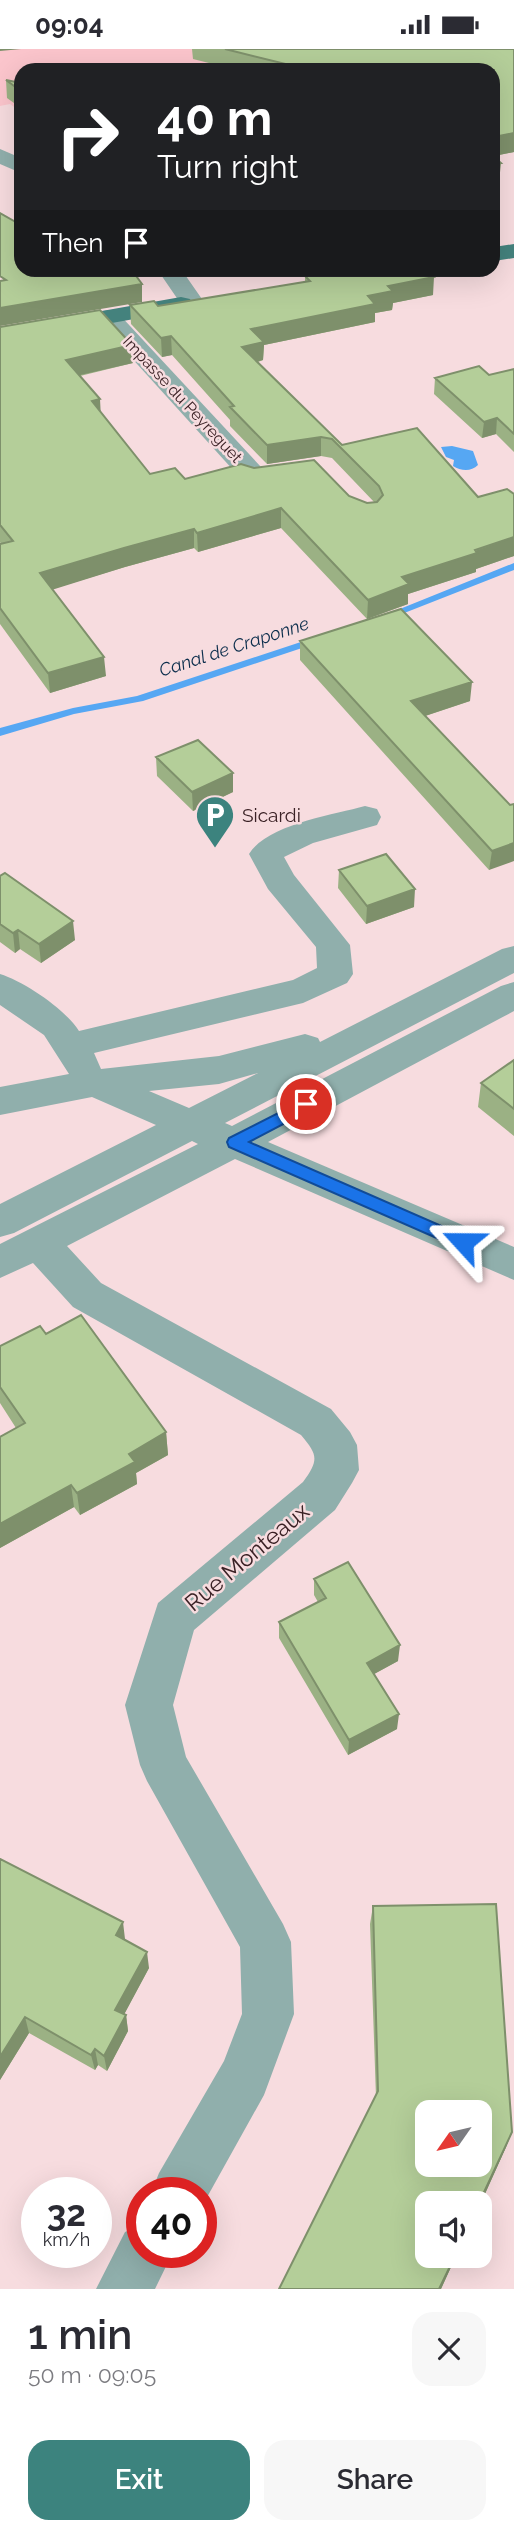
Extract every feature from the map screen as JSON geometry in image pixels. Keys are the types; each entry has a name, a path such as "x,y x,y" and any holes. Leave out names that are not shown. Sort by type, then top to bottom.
{"main road":[{"path":"0,336 204,301"}],"street":[{"path":"178,277 204,301"},
{"name":"Impasse du Peyreguet","path":"108,317 254,476 307,469"},
{"path":"70,1047 303,990 335,974 333,945 280,881 266,853 307,832 365,817"},
{"path":"13,1242 193,1124 514,958"},
{"path":"0,987 57,1026 95,1083 514,1265"},
{"path":"13,1242 235,1142 514,995"},
{"path":"0,1101 95,1083 219,1070 298,1051 336,1032 374,1031"},
{"name":"Rue Monteaux","path":"13,1242 87,1295 316,1422 335,1445 337,1470 319,1496 174,1618 149,1705 164,1765 265,1942 268,2014 245,2075 188,2177"},
{"path":"124,2289 136,2268"}],"shaded area":[{"path":"0,49 201,49 220,63 14,63 14,107 10,104 0,106"}],"water":[{"path":"452,446 473,451 478,465 466,470 453,466 454,460 446,457 441,447"}],"building":[{"path":"225,49 514,49 514,133 500,136 500,63 282,63"},
{"path":"0,213 14,221 14,277 137,277 142,284 0,308 0,281 6,280 0,276"},
{"path":"306,277 434,277 388,286 393,291 368,296 375,304 251,329 264,342 242,347 342,445 417,428 478,497 507,489 514,494 514,537 475,550 477,553 402,577 409,584 368,600 281,508 197,533 194,529 124,548 40,573 104,657 48,673 0,608 0,544 13,541 0,525 0,327 100,310 132,345 66,360 100,399 92,401 150,474 175,468 185,479 241,464 254,468 314,460 349,496 367,503 377,502 383,495 379,486 332,439 321,437 267,445 230,407 234,406 171,336 161,338 130,305 154,301 158,306 310,281"},
{"path":"479,366 489,375 514,369 514,434 497,418 484,422 435,378"},
{"path":"401,609 472,682 411,701 510,805 514,804 514,843 492,851 300,641"},
{"path":"198,740 233,773 192,792 156,757"},
{"path":"386,854 415,889 367,906 339,870"},
{"path":"5,873 73,921 39,944 18,930 13,933 0,924 0,876"},
{"path":"514,1060 514,1109 481,1083"},
{"path":"81,1315 166,1432 129,1454 135,1462 77,1493 71,1485 0,1524 0,1437 25,1423 0,1387 0,1346 40,1326 46,1334"},
{"path":"348,1562 400,1645 367,1663 399,1714 349,1740 279,1622 326,1598 314,1579"},
{"path":"0,1859 123,1922 116,1935 147,1952 115,2010 126,2015 104,2056 95,2049 91,2055 25,2017 0,2057"},
{"path":"496,1904 512,2132 492,2175 492,2100 415,2100 415,2177 491,2177 485,2191 415,2191 415,2268 449,2268 439,2289 279,2289 378,2091 373,1906"}],"waterway":[{"name":"Canal de Craponne","path":"385,617 514,566"},
{"name":"Canal de Craponne","path":"0,732 73,711 139,699 316,640"}],"place":[{"name":"Sicardi","path":"215,849"}],"route":[{"path":"306,1104 235,1142 463,1242"}]}
